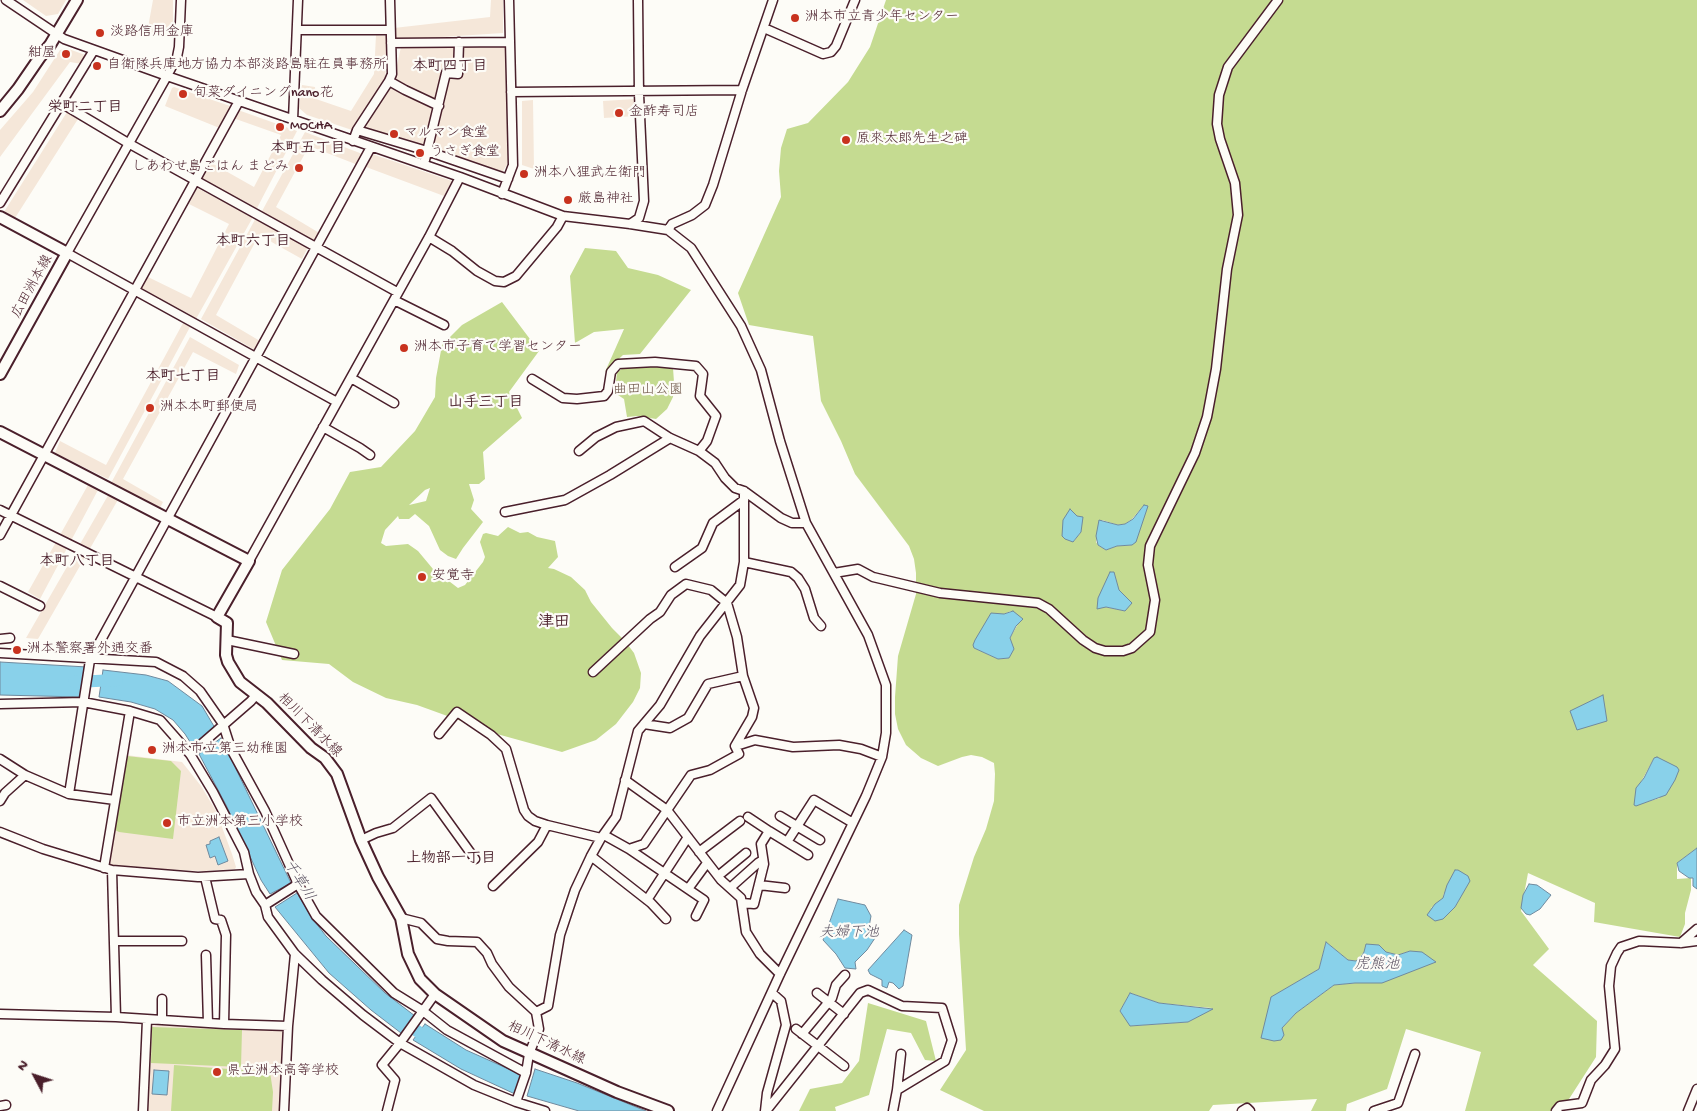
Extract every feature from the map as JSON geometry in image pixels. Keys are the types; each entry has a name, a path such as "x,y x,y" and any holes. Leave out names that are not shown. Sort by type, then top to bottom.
{"main road":[{"path":"0,111 57,35 76,0"},
{"path":"0,118 34,76 42,64 50,45"},
{"name":"広田洲本線","path":"0,216 67,253 0,374"},
{"path":"0,432 249,561 218,617"},
{"name":"相川下清水線","path":"218,617 227,623 226,655 240,682 267,703 311,748 325,758 337,774 361,840 378,878 401,918 408,954 420,979 435,994 502,1041 617,1092 668,1111"}],"street":[{"path":"6,0 57,35 94,50 460,177 563,216 668,230 691,248 741,326 760,370 806,523 868,635 886,685 886,733 882,757 853,823 780,974 717,1111"},
{"path":"181,0 177,57 67,253 337,402"},
{"path":"293,120 298,0"},
{"path":"353,140 357,130 392,74 390,0"},
{"path":"502,194 513,165 509,0"},
{"path":"630,224 640,218 644,201 639,91 638,0"},
{"path":"668,230 672,224 692,215 705,205 713,186 742,90 773,0"},
{"path":"764,28 823,54 831,52 836,46 855,0"},
{"path":"834,573 858,569 873,577 940,593 1038,603 1049,609 1083,640 1095,648 1105,651 1123,651 1132,648 1150,632 1155,600 1148,565 1150,546 1195,453 1207,418 1216,369 1227,269 1238,215 1235,183 1220,139 1217,124 1219,96 1228,67 1278,0"},
{"path":"296,30 390,30"},
{"path":"425,160 446,73 458,74 459,42"},
{"path":"391,44 510,42"},
{"path":"0,203 94,50"},
{"path":"389,81 439,106"},
{"path":"511,92 742,90"},
{"path":"0,535 239,101"},
{"path":"61,103 128,143 316,247 444,325"},
{"path":"357,130 427,151 508,179"},
{"path":"69,794 90,660 371,147"},
{"path":"249,561 429,237 460,177"},
{"path":"429,237 452,250 477,271 495,281 504,282 516,276 557,227 563,216"},
{"path":"532,379 563,398 577,399 604,396 608,391 611,372 618,364 655,362 696,366 703,374 700,396 716,416 706,441 699,451"},
{"path":"351,378 394,403"},
{"path":"579,451 596,438 616,427 644,421 670,438 699,451 715,463 725,478 735,488 744,491 781,518 792,523 806,523"},
{"path":"323,427 360,448 370,456"},
{"path":"505,512 565,500 670,438"},
{"path":"536,1012 548,1006 560,935 575,890 591,856 616,816 638,731 660,705 700,636 740,585 744,562 744,491"},
{"path":"675,567 702,548 713,523 744,500"},
{"path":"0,510 218,617"},
{"path":"744,562 791,572 798,578 805,589 814,618 821,626"},
{"path":"593,672 660,612 671,595 686,584 711,590 727,603 737,637 743,676 754,708 752,717 735,746"},
{"path":"0,586 40,606"},
{"path":"0,639 10,638"},
{"path":"227,640 294,654"},
{"path":"0,653 90,660 156,662 183,676 200,691 223,724 232,749 266,811 298,884 316,916 341,943 394,993 423,1011 447,1030 527,1070"},
{"path":"644,724 670,728 688,718 708,684 743,676"},
{"path":"190,754 256,695"},
{"path":"0,704 83,702 130,711 160,720 190,754 213,792 244,852 249,874 256,892 265,905 268,917 295,954 363,1015 400,1043 474,1085 539,1111"},
{"path":"116,1017 114,941 108,869 115,800 130,711"},
{"path":"439,734 457,712 491,735 507,751 524,810 528,816 535,821 547,825 602,836 629,849 704,900 696,916"},
{"path":"735,746 755,740 793,747 839,745 861,749 882,757"},
{"path":"629,849 644,844 691,775 710,770 739,754 735,746"},
{"path":"0,759 25,775 69,794 115,800"},
{"path":"0,801 5,793 25,775"},
{"path":"625,780 667,810 718,876 740,898 746,932 760,954 780,974"},
{"path":"361,840 393,828 431,798 475,859"},
{"path":"787,842 814,800 853,823"},
{"path":"780,816 820,840"},
{"path":"699,852 744,819 769,831 808,855"},
{"path":"493,886 538,842 547,825"},
{"path":"742,904 754,904 763,860 761,844 769,831"},
{"path":"0,832 44,849 108,869 159,875 206,877 249,874"},
{"path":"647,900 688,837"},
{"path":"718,876 746,853"},
{"path":"591,856 647,900 666,919"},
{"path":"730,888 763,860"},
{"path":"688,889 708,863"},
{"path":"206,877 215,920 221,920 226,935 224,1024"},
{"path":"265,905 298,884"},
{"path":"759,885 785,888"},
{"path":"401,918 421,923 437,939 477,942 487,953 492,964 509,987 536,1012 539,1029 529,1054 527,1070 516,1102"},
{"path":"1681,943 1697,929"},
{"path":"114,941 182,941"},
{"path":"1556,1111 1560,1106 1582,1103 1591,1080 1605,1065 1615,1049 1609,986 1611,966 1621,947 1640,941 1681,943 1697,941"},
{"path":"206,954 208,1023"},
{"path":"284,1111 288,1026 295,954"},
{"path":"844,1066 799,1032 832,998 836,985 845,975"},
{"path":"766,1111 860,993 868,990 902,1006 942,1008 952,1040 945,1061 897,1090"},
{"path":"766,1111 767,1093 786,1025 781,1002 772,993"},
{"path":"817,993 844,1014"},
{"path":"387,1111 395,1080 382,1065 435,994"},
{"path":"162,999 162,1020"},
{"path":"0,1014 116,1017 288,1026"},
{"path":"144,1111 147,1020"},
{"path":"893,1111 901,1054"},
{"path":"1374,1111 1398,1103 1415,1054"},
{"path":"1688,1111 1697,1090"},
{"path":"1242,1111 1247,1108 1250,1111"}],"shaded area":[{"path":"23,0 66,0 58,14 46,16"},
{"path":"153,0 173,0 173,38 147,33"},
{"path":"491,0 503,0 503,33 396,40 394,28 490,17"},
{"path":"376,35 388,36 385,81 352,130 307,115 299,108 302,85 315,87 316,99 351,111 374,74"},
{"path":"507,45 508,163 498,179 360,132 393,83 401,47"},
{"path":"66,48 88,56 82,64 70,62 0,157 0,130 33,92 60,50"},
{"path":"174,87 233,107 222,129 165,106"},
{"path":"635,99 635,116 604,118 603,101"},
{"path":"533,100 534,169 522,165 522,101"},
{"path":"238,110 297,131 255,212 199,180 208,161 254,187 281,135 233,118"},
{"path":"67,112 78,119 15,218 4,212"},
{"path":"305,132 365,155 358,165 309,146 276,207 321,234 314,244 261,213"},
{"path":"372,154 452,181 444,196 366,167"},
{"path":"197,188 253,217 196,319 141,289 148,277 191,298 229,224 189,204"},
{"path":"258,214 308,247 302,259 259,235 216,315 260,341 255,350 201,319"},
{"path":"183,323 190,327 108,479 55,453 60,441 106,465"},
{"path":"190,337 239,365 236,374 193,352 123,479 163,502 158,512 110,485"},
{"path":"88,485 98,490 40,599 28,592"},
{"path":"110,492 119,498 38,639 26,638"},
{"name":"市立洲本第三小学校","path":"126,755 182,762 201,786 216,811 232,854 235,869 204,871 123,869 110,866 112,834"},
{"name":"県立洲本高等学校","path":"151,1024 286,1031 283,1111 146,1111"}],"green space":[{"path":"886,0 1697,0 1697,848 1677,863 1677,879 1691,878 1691,890 1685,913 1685,924 1680,937 1594,922 1595,903 1528,873 1521,911 1549,949 1533,965 1597,1021 1596,1057 1563,1111 1465,1111 1481,1052 1406,1029 1387,1089 1347,1104 1346,1111 1311,1111 1317,1099 1213,1105 1209,1111 984,1111 940,1090 966,1050 959,905 994,801 994,763 982,757 971,755 938,766 921,758 906,745 898,729 895,714 895,697 898,656 916,594 914,559 909,546 855,474 821,401 813,336 749,325 738,293 781,197 779,171 781,148 787,129 808,123 848,82 870,47","holes":["1144,505 1132,545 1117,546 1106,550 1098,545 1096,542 1102,520 1118,525 1125,524","1070,509 1077,516 1081,532 1074,541","1115,573 1119,590 1124,596 1125,611 1106,607","1011,611 1018,624 1010,638 1013,649 1009,658 998,659 974,648 1004,614","1654,758 1660,798 1643,803 1641,782","1444,893 1461,896 1455,907 1431,908 1443,899","1326,942 1348,960 1356,961 1364,952 1366,945 1379,945 1386,952 1398,955 1410,951 1355,983 1334,985 1296,1013 1282,1028 1271,998 1319,969","1130,993 1159,1003 1212,1008 1188,1022 1131,1026 1120,1011"]},
{"path":"585,248 616,251 628,268 658,275 691,290 640,354 623,355 605,372 624,329 594,332 575,343 570,276"},
{"path":"502,302 539,351 509,392 522,418 483,452 485,479 479,484 469,484 474,500 471,509 483,522 456,559 440,550 429,526 415,514 409,519 399,519 398,516 385,530 381,543 386,546 408,544 418,551 433,569 458,588 465,585 483,562 485,557 480,542 483,534 498,536 508,527 520,533 528,532 537,537 555,541 558,557 548,568 571,577 585,590 591,602 634,653 641,673 640,688 633,702 616,724 596,740 562,752 497,734 417,705 386,698 353,682 329,664 282,660 266,622 282,570 330,509 350,472 381,467 415,431 435,397 436,378 442,345 462,325","holes":["430,488 426,501 409,505 425,490"]},
{"name":"曲田山公園","path":"660,364 673,368 673,397 667,409 656,419 637,416 627,417 624,399 615,393 617,372 625,367"},
{"path":"127,756 171,761 181,771 173,839 115,830"},
{"path":"868,1003 926,1021 936,1061 925,1060 911,1033 887,1029 869,1095 835,1107 836,1111 799,1111 810,1089 842,1083 859,1061"},
{"path":"152,1027 242,1030 241,1067 151,1063"},
{"path":"174,1065 270,1072 273,1092 272,1111 171,1111"}],"water":[{"path":"1144,505 1148,506 1136,542 1132,545 1117,546 1106,550 1098,545 1096,536 1099,520 1118,525 1125,524 1133,519"},
{"path":"1070,509 1077,516 1083,517 1081,532 1073,542 1062,536 1063,520"},
{"path":"1110,572 1114,572 1119,590 1132,603 1125,611 1106,607 1097,609 1098,598"},
{"path":"1013,611 1023,619 1016,626 1010,638 1014,649 1009,658 998,659 974,648 975,640 991,613 1004,614"},
{"path":"0,662 87,667 81,697 0,695"},
{"path":"103,670 146,675 168,681 202,706 215,728 192,745 173,720 155,709 131,702 99,697"},
{"path":"1603,695 1607,721 1577,730 1570,711"},
{"path":"221,738 291,883 270,894 261,880 226,805 199,754"},
{"path":"1657,757 1677,767 1679,770 1675,780 1666,795 1636,806 1634,805 1636,788 1644,778 1654,758"},
{"path":"219,837 228,861 218,865 215,856 210,858 206,845"},
{"path":"1697,848 1697,889 1693,886 1693,878 1689,878 1679,871 1677,863"},
{"path":"1455,870 1468,876 1470,881 1455,907 1443,919 1435,921 1427,915 1435,904 1443,898"},
{"path":"1529,884 1537,885 1551,895 1540,909 1530,915 1526,914 1521,908 1523,895"},
{"path":"297,893 312,918 326,936 385,993 415,1016 401,1033 371,1010 329,973 275,907"},
{"name":"夫婦下池","path":"838,899 865,905 871,916 869,927 875,938 867,950 855,962 856,969 845,968 836,954 823,940"},
{"path":"904,930 912,935 903,986 899,989 889,982 887,988 882,986 882,980 870,974 868,970"},
{"name":"虎熊池","path":"1326,942 1348,960 1356,961 1361,957 1366,944 1379,945 1386,952 1398,955 1410,951 1422,952 1436,962 1382,983 1334,985 1296,1013 1282,1028 1284,1035 1281,1040 1274,1041 1261,1038 1271,997 1319,969"},
{"path":"1130,993 1159,1003 1213,1009 1188,1022 1130,1026 1120,1011"},
{"path":"425,1024 466,1050 522,1075 515,1094 461,1069 413,1040"},
{"path":"535,1069 577,1083 646,1111 579,1111 527,1096"},
{"path":"154,1070 169,1071 167,1095 152,1094"}],"waterway":[{"name":"千草川","path":"74,682 117,680"},
{"name":"千草川","path":"394,1015 433,1042"}],"place":[{"name":"洲本市立青少年センター","path":"795,18"},
{"name":"淡路信用金庫","path":"100,33"},
{"name":"紺屋","path":"66,54"},
{"name":"自衛隊兵庫地方協力本部淡路島駐在員事務所","path":"97,66"},
{"name":"旬菜ダイニングnano花","path":"183,94"},
{"name":"金酢寿司店","path":"619,113"},
{"name":"MOCHA","path":"280,127"},
{"name":"マルマン食堂","path":"394,134"},
{"name":"原來太郎先生之碑","path":"846,140"},
{"name":"うさぎ食堂","path":"420,153"},
{"name":"しあわせ島ごはん まどみ","path":"299,168"},
{"name":"洲本八狸武左衛門","path":"524,174"},
{"name":"厳島神社","path":"568,200"},
{"name":"洲本市子育て学習センター","path":"404,348"},
{"name":"洲本本町郵便局","path":"150,408"},
{"name":"安覚寺","path":"422,577"},
{"name":"洲本警察署外通交番","path":"17,650"},
{"name":"洲本市立第三幼稚園","path":"152,750"},
{"name":"市立洲本第三小学校","path":"167,823"},
{"name":"県立洲本高等学校","path":"217,1072"}],"district":[{"name":"本町四丁目","path":"450,68"},
{"name":"栄町二丁目","path":"85,109"},
{"name":"本町五丁目","path":"308,150"},
{"name":"本町六丁目","path":"253,243"},
{"name":"本町七丁目","path":"183,378"},
{"name":"山手三丁目","path":"486,404"},
{"name":"本町八丁目","path":"77,563"},
{"name":"津田","path":"554,624"},
{"name":"上物部一丁目","path":"451,860"}]}
